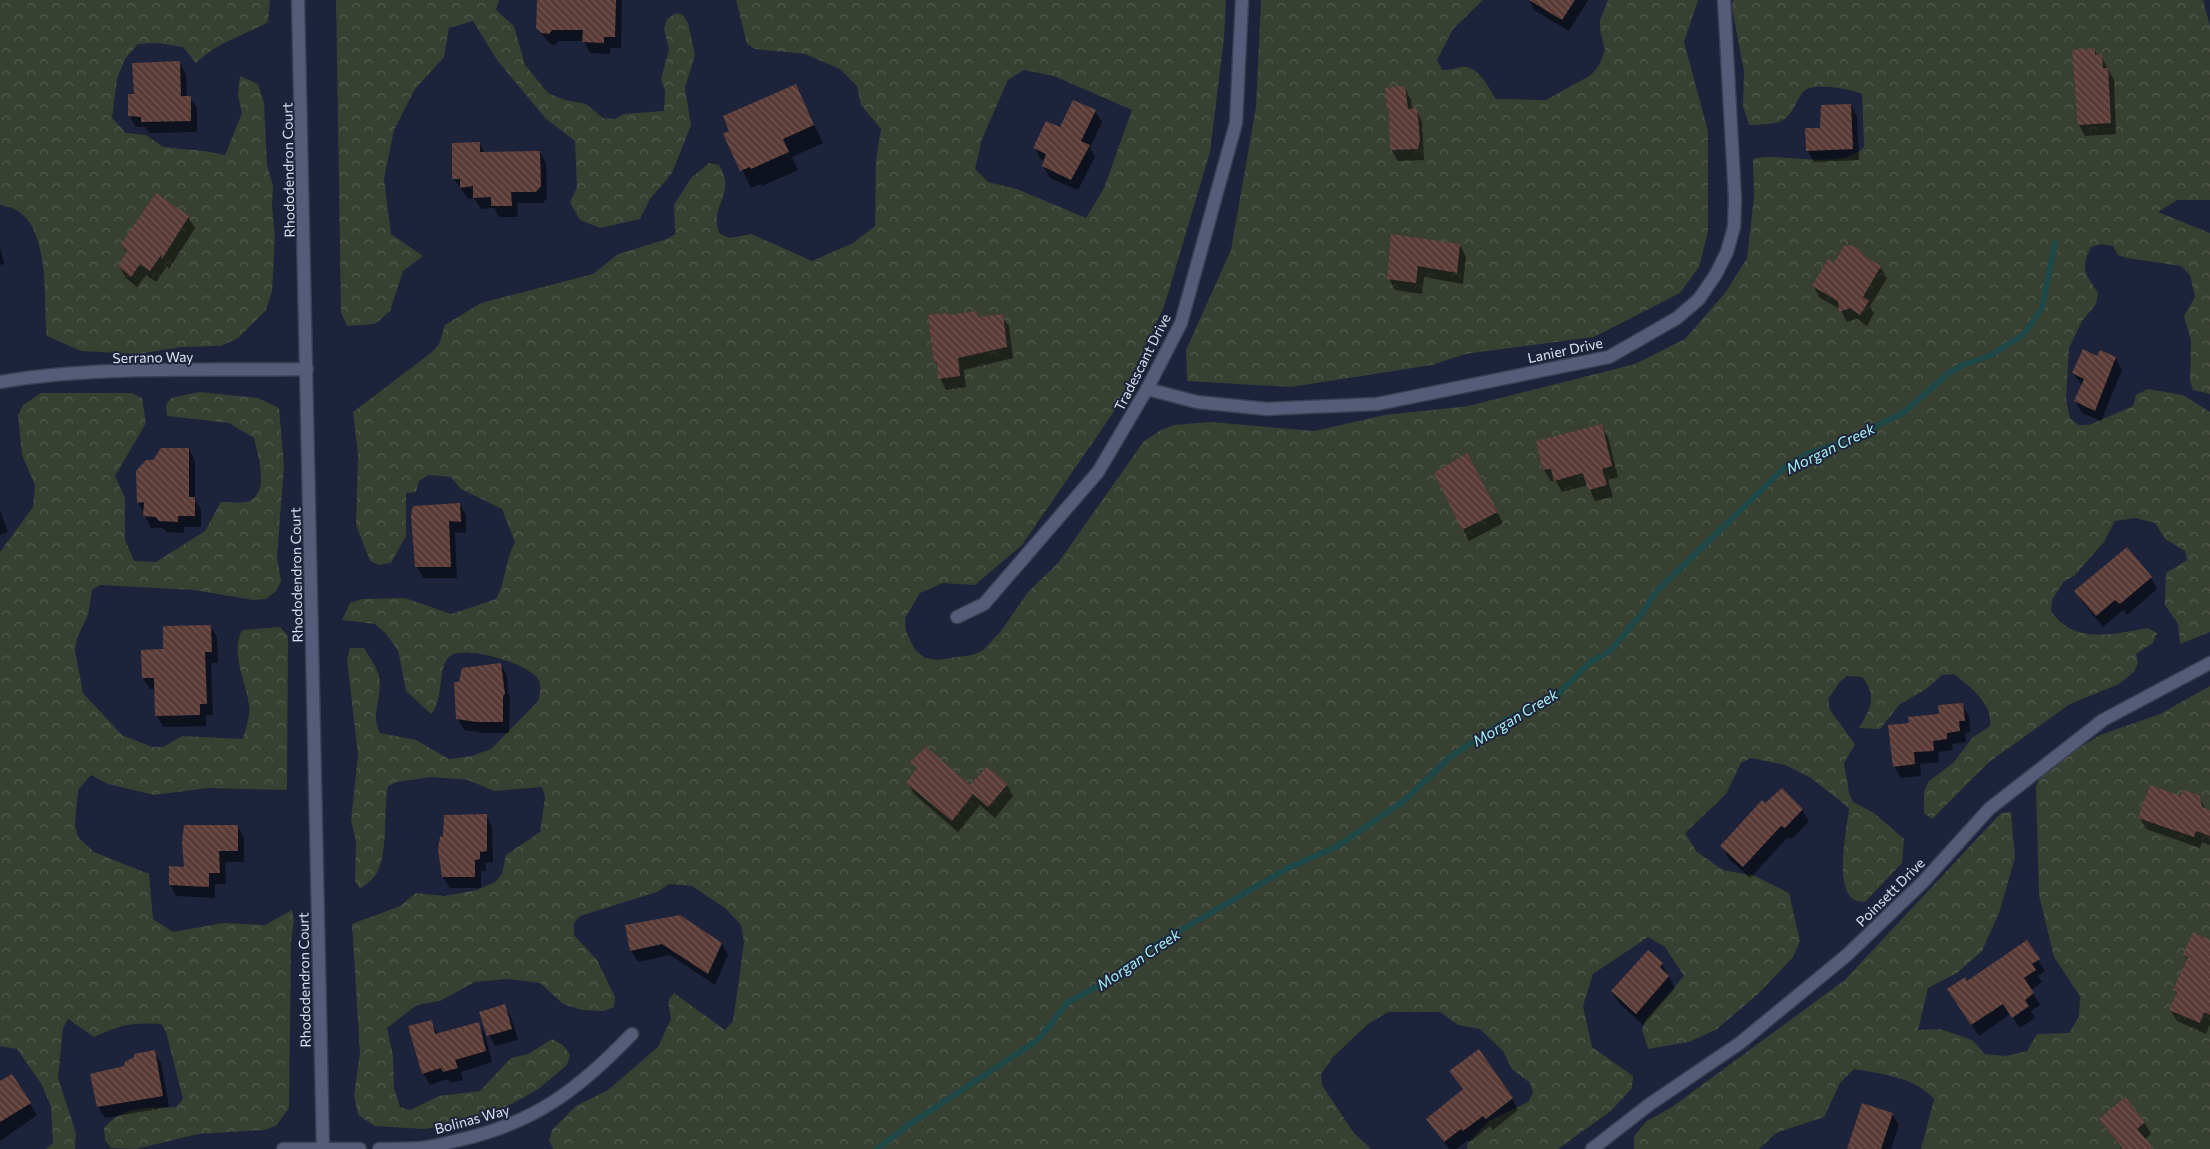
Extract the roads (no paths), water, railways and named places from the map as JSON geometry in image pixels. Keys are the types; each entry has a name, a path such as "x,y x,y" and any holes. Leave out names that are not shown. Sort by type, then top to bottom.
{"street":[{"name":"Rhododendron Court","path":"298,0 308,369 323,1148"},
{"name":"Tradescant Drive","path":"957,617 984,604 1098,472 1147,390 1181,323 1236,123 1242,0"},
{"name":"Lanier Drive","path":"1147,390 1197,402 1267,409 1377,404 1609,357 1677,318 1699,299 1716,274 1727,252 1734,227 1735,199 1724,0"},
{"name":"Serrano Way","path":"0,382 30,377 113,372 308,369"},
{"name":"Poinsett Drive","path":"1592,1149 1650,1104 1740,1043 1847,955 1923,882 1989,809 2103,720 2210,663"},
{"name":"Bolinas Way","path":"379,1149 422,1148 483,1135 520,1121 549,1106 577,1087 605,1063 632,1034"},
{"path":"283,1149 360,1149"}],"waterway":[{"name":"Morgan Creek","path":"877,1149 910,1124 1038,1040 1068,1002 1115,977 1133,965 1150,948 1288,868 1336,847 1405,800 1450,757 1506,720 1555,697 1589,663 1610,651 1643,612 1656,592 1785,467 1807,454 1849,439 1903,413 1950,372 1963,365 1989,356 2023,335 2042,308 2055,243"}]}
